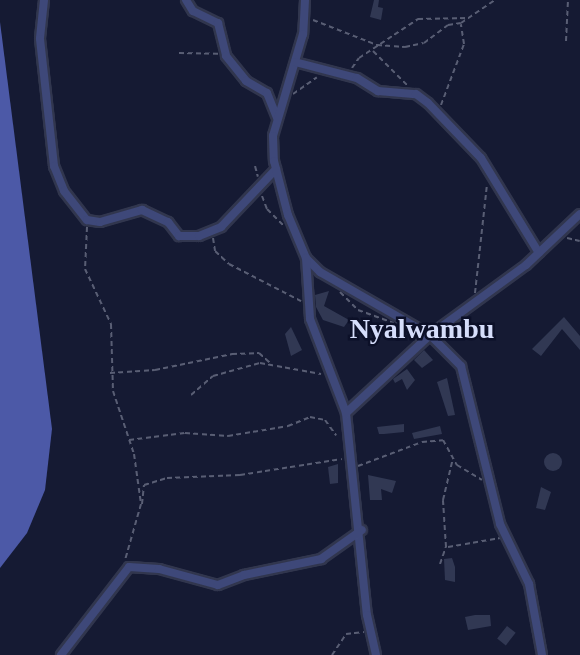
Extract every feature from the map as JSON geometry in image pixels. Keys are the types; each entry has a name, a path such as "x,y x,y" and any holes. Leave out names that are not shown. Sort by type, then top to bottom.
{"street":[{"path":"44,0 40,39 54,166 64,191 87,220 100,222 142,210 168,222 179,236 212,232 276,169"},
{"path":"186,0 193,11 218,23 226,56 246,81 267,93 277,118"},
{"path":"304,0 306,13 295,62 277,118 276,169 306,258 308,304 346,413 376,655"},
{"path":"295,62 348,75 378,91 416,94 439,111 474,148 539,253"},
{"path":"346,413 430,335 474,306 539,253 580,214"},
{"path":"306,258 338,285 430,335 461,366 504,538 529,584 541,655"},
{"path":"61,655 123,571 136,565 218,585 244,575 321,559 362,530"}],"path":[{"path":"306,13 325,28 377,45 415,45 448,25 470,18 495,0"},
{"path":"566,41 568,0"},
{"path":"348,75 377,45 418,19 470,18"},
{"path":"439,111 464,44 461,23"},
{"path":"371,50 416,94"},
{"path":"179,52 226,56"},
{"path":"281,104 326,69"},
{"path":"255,166 267,209 296,233"},
{"path":"474,306 489,172"},
{"path":"87,220 85,269 108,312 110,373 129,440 141,504"},
{"path":"212,232 215,251 229,264 308,304"},
{"path":"557,236 580,241"},
{"path":"338,285 346,302 365,313 388,323 413,326"},
{"path":"110,373 155,370 232,354 259,353 270,363"},
{"path":"191,396 213,376 270,363 333,374"},
{"path":"129,440 185,433 228,436 288,426 310,417 325,420 336,435"},
{"path":"353,467 435,440 448,444 461,470 489,483"},
{"path":"123,571 144,485 167,478 240,475 351,457"},
{"path":"440,564 446,547 443,500 453,457"},
{"path":"446,547 504,538"},
{"path":"332,655 346,634 371,631"}],"water":[{"path":"0,22 52,429 45,490 27,533 0,568"}],"building":[{"path":"374,0 379,0 378,7 383,8 381,20 370,17"},
{"path":"329,291 324,306 349,320 344,327 323,320 316,307 315,295"},
{"path":"564,317 580,336 580,350 562,329 541,356 532,349"},
{"path":"291,327 302,350 291,356 285,334"},
{"path":"424,350 433,360 422,368 414,360"},
{"path":"407,369 415,380 407,390 402,379 395,383 393,379"},
{"path":"447,378 455,415 448,416 437,382"},
{"path":"404,424 404,432 379,434 377,427"},
{"path":"440,426 442,434 414,439 412,433"},
{"path":"553,453 559,456 562,462 559,468 553,471 547,468 544,462 547,456"},
{"path":"338,464 338,483 330,484 328,467"},
{"path":"368,475 396,481 392,493 381,489 382,500 370,500"},
{"path":"541,487 551,492 545,510 536,508"},
{"path":"452,558 455,582 445,580 444,559"},
{"path":"490,615 491,626 468,630 465,617"},
{"path":"507,626 516,633 506,645 497,639"}],"district":[{"name":"Nyalwambu","path":"422,329"}]}
